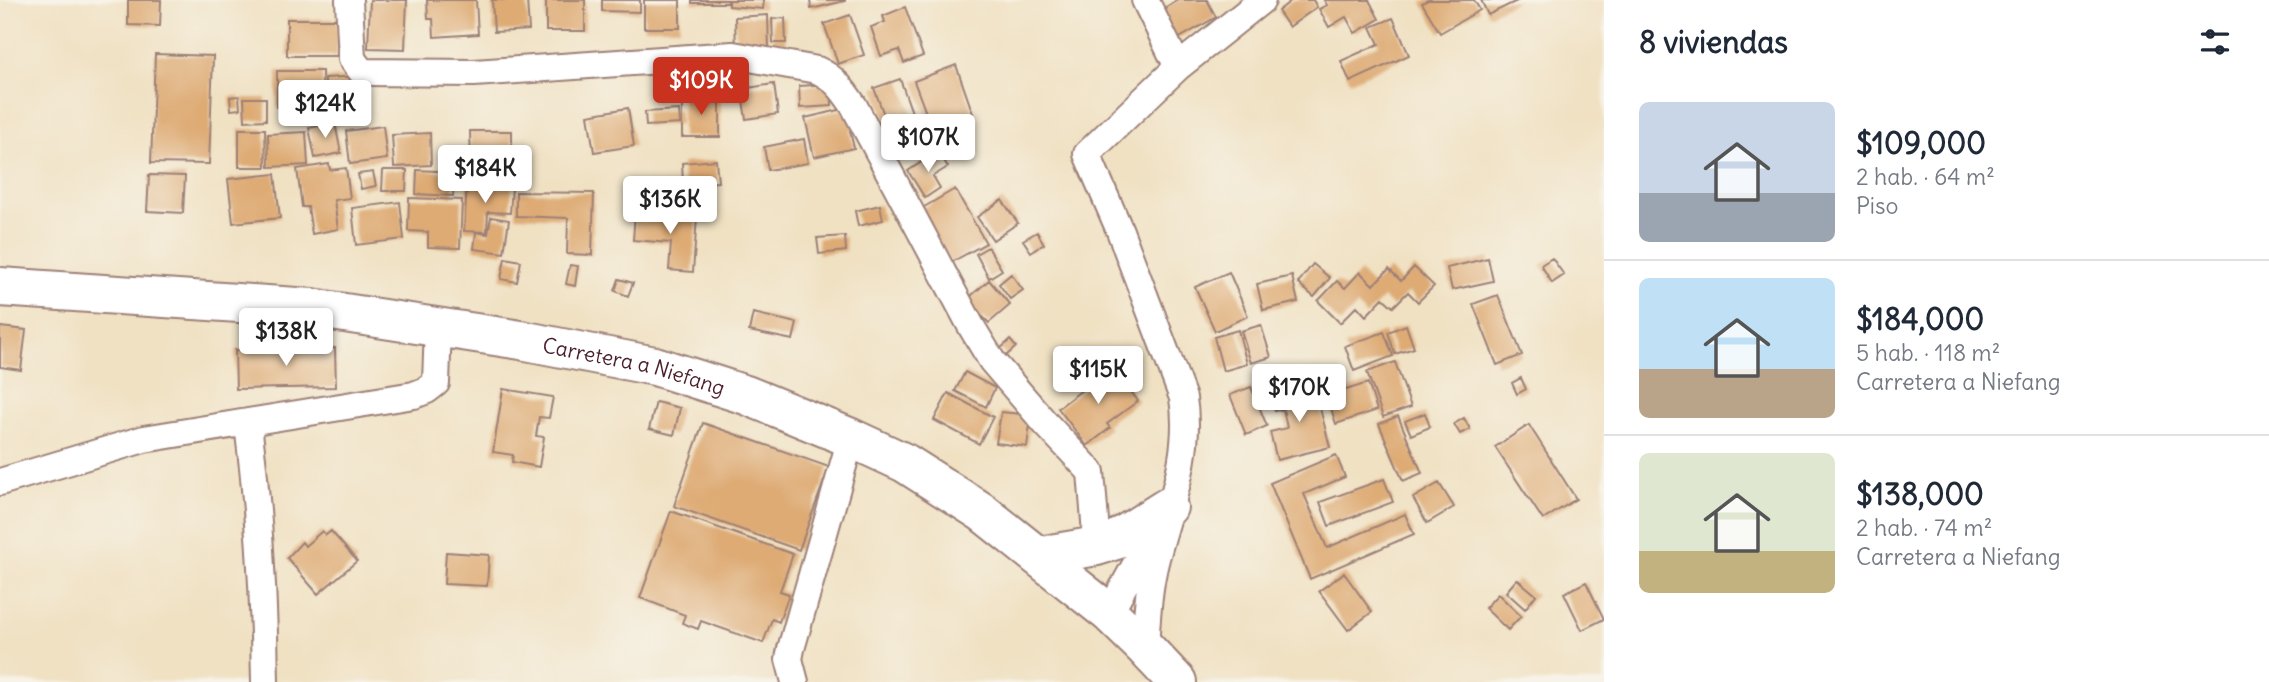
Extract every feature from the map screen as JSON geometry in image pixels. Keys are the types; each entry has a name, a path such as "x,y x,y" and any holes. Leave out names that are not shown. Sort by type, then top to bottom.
{"main road":[{"name":"Carretera a Niefang","path":"0,287 312,308 438,327 655,366 746,395 851,438 916,470 982,512 1109,613 1177,682"},
{"path":"1039,556 1116,540 1171,502"}],"street":[{"path":"349,0 352,59 362,72 499,72 733,55 817,70 828,75 840,86 854,106 992,361 1091,472 1097,546"},
{"path":"1145,0 1178,67"},
{"path":"1145,648 1148,595 1185,443 1186,419 1183,398 1120,231 1087,154 1178,67 1262,0"},
{"path":"0,482 144,439 414,395 436,383 438,327"},
{"path":"248,424 256,487 264,601 265,682"},
{"path":"794,682 789,659 790,649 851,438"},
{"path":"1109,613 1171,502"}],"building":[{"path":"128,0 161,0 160,26 128,25"},
{"path":"370,0 407,0 405,49 368,48"},
{"path":"427,0 476,0 478,34 434,37 433,19 428,19"},
{"path":"492,0 527,0 529,30 494,32"},
{"path":"546,0 585,0 585,31 546,31"},
{"path":"602,0 640,0 640,12 602,11"},
{"path":"644,0 680,0 680,28 644,28"},
{"path":"692,0 728,0 728,3 692,3"},
{"path":"729,0 764,0 763,9 729,6"},
{"path":"810,0 845,0 845,1 811,9"},
{"path":"1178,0 1207,0 1216,17 1176,40 1159,11"},
{"path":"1292,0 1313,0 1317,7 1289,27 1278,11"},
{"path":"1324,0 1369,0 1379,19 1355,33 1346,17 1329,27 1319,9 1327,5"},
{"path":"1428,0 1474,0 1480,10 1440,33 1422,3"},
{"path":"1481,0 1519,0 1488,15"},
{"path":"905,7 923,56 904,63 899,50 881,56 871,27 885,22 883,16"},
{"path":"768,15 769,49 736,51 735,17"},
{"path":"850,15 864,55 838,64 824,24"},
{"path":"785,18 786,43 773,43 772,19"},
{"path":"1393,18 1409,55 1350,82 1341,61 1379,44 1371,27"},
{"path":"287,19 338,19 337,56 287,56"},
{"path":"155,54 213,56 209,164 151,163"},
{"path":"728,61 729,91 682,92 682,63"},
{"path":"956,65 973,114 932,129 914,81"},
{"path":"277,71 322,71 323,107 277,107"},
{"path":"360,76 361,101 325,102 325,78"},
{"path":"900,79 915,121 890,131 874,88"},
{"path":"774,84 778,114 746,119 741,89"},
{"path":"831,84 832,106 800,108 799,86"},
{"path":"239,96 240,109 231,110 230,97"},
{"path":"682,96 720,96 720,137 682,137"},
{"path":"244,98 266,98 266,120 245,121"},
{"path":"852,107 857,129 850,131 854,148 814,157 805,118"},
{"path":"628,108 634,146 594,152 588,115"},
{"path":"679,110 680,124 646,126 645,112"},
{"path":"335,123 341,153 315,158 309,128"},
{"path":"383,126 387,159 350,164 346,131"},
{"path":"239,129 265,129 266,167 239,167"},
{"path":"470,131 512,131 512,163 471,164"},
{"path":"306,132 308,165 269,167 268,134"},
{"path":"430,133 431,165 394,167 392,135"},
{"path":"804,139 808,163 768,170 764,147"},
{"path":"938,151 948,167 933,176 940,188 925,198 908,171"},
{"path":"716,160 718,182 683,184 682,163"},
{"path":"329,164 330,170 346,168 350,198 334,200 338,229 312,234 308,207 302,207 297,169"},
{"path":"383,170 407,170 406,191 382,191"},
{"path":"417,170 455,172 453,196 416,194"},
{"path":"373,172 376,186 361,189 358,174"},
{"path":"275,174 280,218 233,223 228,179"},
{"path":"149,175 185,176 183,213 147,211"},
{"path":"467,184 512,187 510,213 488,212 487,232 464,231"},
{"path":"955,189 986,243 950,263 919,210"},
{"path":"516,192 594,193 592,255 567,254 568,218 516,216"},
{"path":"409,198 462,200 460,248 428,247 428,232 408,231"},
{"path":"1002,200 1018,223 993,240 977,217"},
{"path":"400,202 404,239 356,245 352,208"},
{"path":"880,205 883,220 858,226 855,211"},
{"path":"635,212 697,217 693,272 669,270 671,243 633,240"},
{"path":"491,217 509,220 504,253 474,249 476,232 488,234"},
{"path":"1037,232 1044,244 1031,252 1023,240"},
{"path":"845,236 846,251 819,254 817,238"},
{"path":"988,247 1002,270 989,278 976,254"},
{"path":"505,258 521,261 517,282 501,279"},
{"path":"1488,258 1493,281 1452,290 1447,268"},
{"path":"1552,258 1564,275 1552,283 1541,265"},
{"path":"1313,264 1330,278 1314,297 1298,283"},
{"path":"570,265 578,266 575,286 566,284"},
{"path":"1414,267 1434,286 1418,302 1408,292 1393,307 1383,298 1366,316 1357,306 1340,323 1318,301 1337,281 1345,288 1360,272 1373,285 1389,269 1401,281"},
{"path":"1229,272 1248,316 1215,331 1195,287"},
{"path":"1011,274 1023,290 1010,299 999,284"},
{"path":"1292,276 1298,302 1263,310 1257,284"},
{"path":"619,279 633,283 628,296 615,291"},
{"path":"989,280 1010,305 989,323 983,317 980,320 964,302"},
{"path":"1498,295 1522,355 1497,365 1473,304"},
{"path":"753,313 797,323 793,340 749,331"},
{"path":"1261,325 1271,357 1251,363 1241,331"},
{"path":"1406,325 1414,348 1395,354 1388,332"},
{"path":"0,327 26,330 21,370 0,367"},
{"path":"1238,330 1247,364 1223,371 1214,337"},
{"path":"1384,332 1393,356 1354,371 1345,346"},
{"path":"1010,340 1016,347 1006,356 1000,349"},
{"path":"335,348 336,387 236,389 235,350"},
{"path":"1395,362 1411,407 1383,417 1367,372"},
{"path":"1113,367 1138,401 1107,424 1110,428 1087,446 1058,408"},
{"path":"965,372 995,388 986,407 955,391"},
{"path":"1521,378 1526,389 1517,394 1512,383"},
{"path":"1368,383 1377,410 1336,424 1327,396"},
{"path":"1314,385 1330,447 1277,460 1270,432 1287,428 1283,409 1275,411 1271,396"},
{"path":"1251,387 1267,426 1246,435 1230,395"},
{"path":"503,389 553,397 549,418 539,417 536,436 544,437 539,467 512,462 513,455 493,452"},
{"path":"948,393 993,417 979,444 934,420"},
{"path":"656,402 680,408 674,435 649,429"},
{"path":"1001,412 1031,415 1027,447 996,443"},
{"path":"1425,413 1430,427 1411,435 1405,421"},
{"path":"1398,416 1422,473 1403,481 1379,424"},
{"path":"1464,418 1470,429 1460,434 1454,424"},
{"path":"703,423 829,467 799,550 674,506"},
{"path":"1529,425 1576,499 1543,520 1495,447"},
{"path":"1336,455 1345,477 1304,494 1327,548 1405,514 1414,534 1310,579 1270,483"},
{"path":"1384,479 1393,502 1329,526 1320,502"},
{"path":"1439,483 1454,507 1427,523 1413,498"},
{"path":"671,511 793,554 780,591 789,594 779,622 772,619 763,643 701,621 698,629 682,623 685,615 640,598"},
{"path":"322,531 326,535 331,531 357,561 318,594 287,558 302,542 305,546"},
{"path":"446,552 489,555 487,586 444,584"},
{"path":"1344,573 1372,612 1348,630 1319,591"},
{"path":"1517,579 1536,595 1525,609 1506,592"},
{"path":"1586,582 1604,619 1582,630 1564,593"},
{"path":"1498,594 1521,616 1508,630 1485,608"}]}
